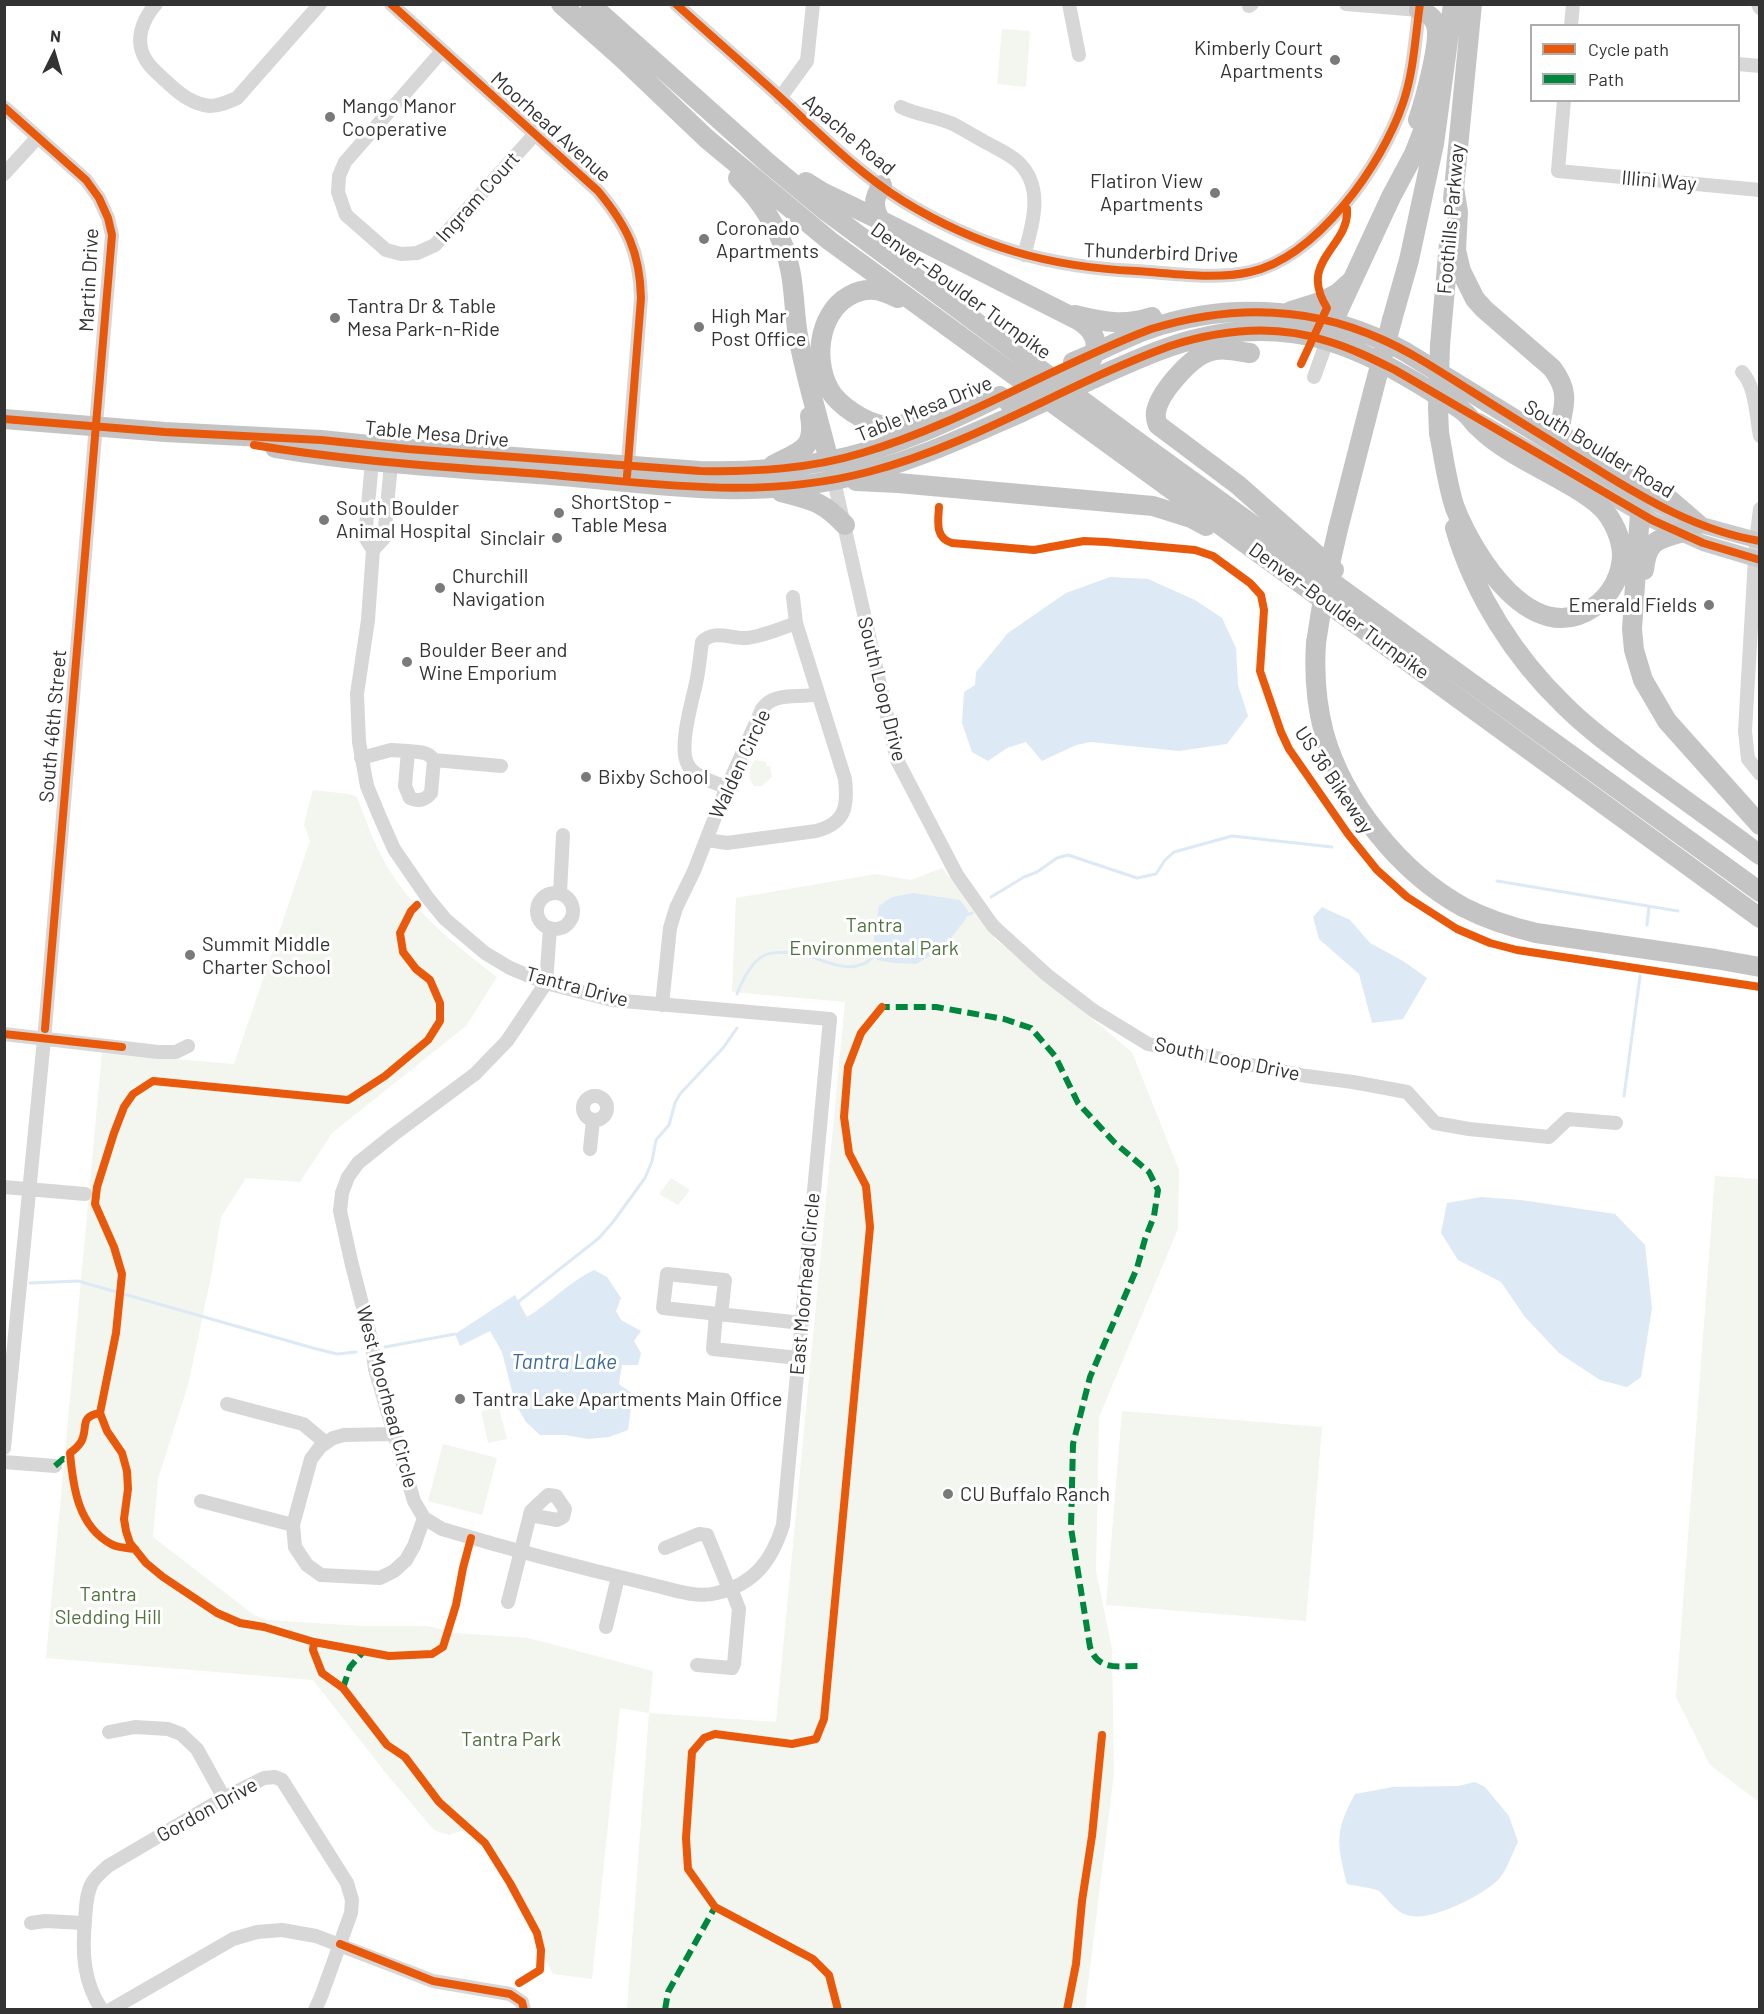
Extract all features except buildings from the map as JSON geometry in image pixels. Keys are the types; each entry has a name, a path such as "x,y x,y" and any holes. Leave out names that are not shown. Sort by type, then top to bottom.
{"highway":[{"name":"Denver–Boulder Turnpike","path":"561,4 707,139 830,241 1760,918"},
{"name":"Denver–Boulder Turnpike","path":"590,4 826,211 1760,892"},
{"path":"1453,4 1439,117 1427,180 1409,260 1373,392 1325,586 1316,643 1315,678 1324,734 1339,772 1362,812 1388,846 1408,867 1447,897 1508,926 1536,933 1760,967"},
{"name":"Foothills Parkway","path":"1439,433 1440,345 1472,4"},
{"path":"1392,197 1424,100 1436,42 1436,24 1420,7"},
{"path":"1330,331 1414,154 1426,123 1448,47"},
{"path":"741,138 762,148 822,192 1066,312 1088,327 1096,342 1095,353"},
{"path":"707,139 724,165 754,196 767,214 786,251 791,270 798,339 829,461"},
{"path":"880,220 873,203 882,185"},
{"path":"1454,187 1458,212 1456,250 1461,271 1475,299 1484,309 1552,368 1559,378 1564,397 1561,432 1573,444 1669,499 1698,524"},
{"path":"1286,313 1323,301 1338,293 1354,278"},
{"path":"924,310 876,290 855,293 840,302 827,320 821,344 823,370 833,394 852,413 875,424 887,426 910,422 958,404 1004,403"},
{"path":"1066,312 1116,323 1143,320 1188,308 1205,308 1225,312"},
{"name":"Table Mesa Drive","path":"764,479 834,480 898,463 962,439 1004,403 1084,370 1095,353 1151,329 1177,321 1225,312 1286,313 1330,331 1383,340 1430,366"},
{"name":"Table Mesa Drive","path":"4,419 192,434 308,454 627,474 710,489 764,479 897,442 1004,403 1084,370 1217,334 1243,331 1294,333 1330,331 1359,352 1427,389"},
{"path":"1217,334 1250,353 1232,350 1209,351 1191,361 1171,384 1157,406 1155,414 1158,425 1260,502 1401,631"},
{"name":"South Boulder Road","path":"1430,366 1639,504"},
{"path":"807,378 806,398 811,426 809,441 804,448 764,479 817,502 845,525"},
{"name":"South Boulder Road","path":"1427,389 1466,413"},
{"path":"1439,433 1452,495 1465,530 1507,590 1528,609 1550,617 1570,617 1583,613 1599,603 1614,585 1621,568 1620,541 1610,518 1587,497 1487,436 1466,413"},
{"path":"1439,433 1444,489 1456,534 1471,572 1515,648 1548,690 1584,723 1760,855"},
{"path":"834,480 898,483 934,498 977,503 1041,508 1095,501 1153,506 1191,518 1279,567"},
{"path":"1639,504 1632,616 1634,650 1643,680 1667,721 1760,825"},
{"path":"1632,616 1642,591 1645,557 1649,548 1663,538 1680,533"}],"main road":[{"name":"South Boulder Road","path":"1466,413 1639,504 1680,533 1722,550 1758,560"},
{"name":"South Boulder Road","path":"1639,504 1758,541"}],"street":[{"path":"156,4 147,14 141,29 140,44 147,62 184,98 211,106 224,104 237,98 320,4"},
{"name":"Moorhead Avenue","path":"391,4 598,191 624,226 637,258 641,278 627,474"},
{"name":"Apache Road","path":"676,4 837,150 902,200 946,226 989,245 1024,255"},
{"path":"780,98 807,61 813,4"},
{"path":"1346,4 1420,7"},
{"path":"1571,24 1573,4"},
{"path":"1066,5 1079,55"},
{"name":"Thunderbird Drive","path":"1024,255 1066,265 1229,276 1252,272 1274,264 1318,232 1371,170 1381,153 1398,118 1409,83 1415,55 1420,7"},
{"name":"Ingram Court","path":"442,51 345,162 339,176 338,192 346,215 386,250 401,254 424,251 435,245 535,134"},
{"path":"1740,64 1760,66"},
{"name":"Illini Way","path":"1564,102 1558,171 1759,190"},
{"path":"901,106 915,114 953,124 1018,162 1028,175 1034,191 1035,208 1024,255"},
{"name":"Martin Drive","path":"4,107 86,180 99,198 108,218 112,235 95,426"},
{"path":"4,174 38,137"},
{"path":"1314,377 1330,331"},
{"path":"1742,372 1750,386 1760,436"},
{"name":"South 46th Street","path":"4,1448 10,1344 29,1190 44,1038 95,426"},
{"name":"Tantra Drive","path":"374,550 365,537 383,457"},
{"name":"Tantra Drive","path":"383,457 384,538 374,550 368,620 357,694 361,758 370,794 394,849 445,920 485,953 510,968 546,983 612,1000 830,1019"},
{"name":"South Loop Drive","path":"829,461 897,760 957,875 993,926 1047,975 1094,1011 1148,1044 1306,1076 1407,1092 1434,1123 1549,1137 1568,1119 1616,1122"},
{"path":"1760,509 1745,731 1748,759 1760,774"},
{"name":"Walden Circle","path":"707,840 727,843 816,831 829,827 846,808 845,779 796,623 793,597"},
{"path":"727,788 696,774 687,765 685,753 688,712 696,683 702,642 713,634 748,638 796,623"},
{"name":"Walden Circle","path":"662,1005 670,928 679,899 766,703 776,698 807,697 818,694"},
{"path":"361,758 392,750 422,752 430,755 434,760 430,794 421,800 411,799 405,783 408,752"},
{"path":"434,760 501,766"},
{"path":"560,894 563,835"},
{"path":"560,894 567,897 572,904 573,916 566,926 558,929 550,928 541,922 538,915 540,901 546,896 560,894"},
{"path":"546,983 550,928"},
{"name":"West Moorhead Circle","path":"424,1518 414,1501 375,1369 371,1339 340,1211 342,1193 348,1177 358,1163 489,1062 507,1041 546,983"},
{"name":"East Moorhead Circle","path":"730,1589 752,1577 765,1563 775,1548 783,1525 830,1019"},
{"path":"4,1034 158,1052 176,1052 188,1046"},
{"path":"590,1149 593,1120"},
{"path":"4,1187 85,1194"},
{"path":"798,1358 713,1349 719,1314 725,1280 667,1274 663,1308 719,1314 802,1323"},
{"path":"227,1404 303,1424 326,1443"},
{"path":"393,1434 344,1435 333,1438 320,1447 311,1459 293,1525 297,1552 307,1565 321,1575 380,1578 394,1571 406,1560 414,1546 424,1518 442,1529 618,1577 696,1595 715,1594 730,1589"},
{"path":"4,1462 55,1466"},
{"path":"201,1501 293,1525"},
{"path":"508,1602 530,1515"},
{"path":"665,1548 699,1534 707,1535 739,1609 732,1668 697,1665"},
{"path":"606,1627 618,1577"},
{"path":"109,1732 135,1726 168,1729 181,1734 197,1749 224,1798"},
{"name":"Gordon Drive","path":"102,2010 93,1996 83,1958 86,1900 97,1876 108,1866 224,1798 264,1778 275,1777 282,1780 348,1884 352,1900 351,1913 340,1944"},
{"path":"31,1923 45,1921 84,1923"},
{"path":"110,2010 236,1938 257,1932 282,1930 316,1936 340,1944 433,1981 510,1994 522,2002 524,2010"},
{"path":"315,2010 340,1944"}],"green space":[{"path":"1002,29 1030,31 1026,87 997,84"},
{"path":"755,760 766,762 766,766 770,766 772,777 762,786 754,786 750,780 750,769"},
{"name":"Tantra Park","path":"313,790 357,797 382,858 398,883 436,927 497,977 466,1026 332,1133 300,1182 246,1178 221,1217 188,1385 158,1479 153,1537 254,1615 268,1620 361,1626 427,1626 456,1633 528,1638 653,1671 649,1713 620,1708 592,1979 553,1974 485,1846 465,1830 449,1835 434,1830 313,1680 46,1658 102,1053 234,1064 310,841 304,824"},
{"name":"CU Buffalo Ranch","path":"942,868 995,939 1132,1052 1179,1170 1178,1229 1099,1417 1096,1571 1112,1649 1114,1773 1085,2009 627,2009 649,1713 776,1722 845,1002 732,992 736,898 876,874 911,880"},
{"path":"1715,1176 1759,1179 1759,1802 1710,1765 1676,1697"},
{"path":"671,1178 690,1190 678,1205 659,1194"},
{"path":"499,1407 507,1439 488,1443 481,1411"},
{"path":"1122,1411 1322,1427 1306,1621 1106,1605"},
{"path":"443,1444 497,1458 482,1515 428,1501"}],"water":[{"path":"1110,577 1148,579 1195,600 1222,618 1236,648 1238,685 1248,716 1227,744 1179,751 1091,742 1076,745 1042,761 1026,742 1007,748 988,761 972,752 962,723 964,692 975,685 976,672 1008,633 1066,593"},
{"path":"913,893 960,900 968,911 965,920 942,949 916,964 877,960 873,955 879,906 892,897"},
{"path":"1322,907 1350,920 1370,943 1403,961 1427,978 1403,1019 1372,1023 1359,974 1319,939 1313,917"},
{"path":"1481,1197 1521,1200 1615,1214 1645,1245 1652,1308 1641,1377 1627,1387 1600,1380 1559,1353 1525,1317 1501,1282 1458,1260 1441,1233 1447,1203"},
{"name":"Tantra Lake","path":"594,1270 607,1277 621,1298 616,1311 621,1320 641,1331 634,1341 641,1353 638,1365 622,1365 619,1384 633,1394 628,1430 609,1437 588,1439 565,1435 540,1435 526,1422 515,1403 502,1352 490,1331 460,1346 455,1334 515,1295 527,1317 576,1280"},
{"path":"1475,1782 1485,1787 1509,1816 1518,1842 1499,1879 1469,1900 1456,1906 1429,1915 1417,1916 1398,1911 1379,1891 1347,1884 1339,1838 1343,1818 1355,1794 1393,1787 1458,1786"}],"waterway":[{"path":"991,897 1024,877 1037,872 1057,858 1068,855 1137,878 1156,874 1165,860 1174,852 1232,836 1332,847"},
{"path":"1497,881 1678,911"},
{"path":"1647,925 1649,907"},
{"path":"966,915 972,913"},
{"path":"737,994 751,968 767,954 800,953 848,967 864,963 874,956"},
{"path":"1624,1096 1640,976"},
{"path":"518,1302 599,1238 613,1222 645,1178 652,1161 656,1140 669,1125 680,1094 723,1048 737,1028"},
{"path":"30,1283 78,1281 313,1348 337,1354 356,1352"},
{"path":"385,1347 455,1334"}],"marked path":[{"path":"879,1010 882,1007 936,1007 1004,1019 1031,1028 1055,1056 1078,1103 1114,1142 1149,1172 1158,1190 1154,1216 1137,1268 1090,1377 1073,1444 1071,1528 1090,1647 1103,1664 1138,1666"},
{"path":"55,1466 63,1459 71,1463"},
{"path":"343,1688 350,1667 364,1651"},
{"path":"665,2010 668,1992 715,1907"}],"cycle path":[{"path":"391,4 598,191 624,228 635,253 641,298 627,476"},
{"path":"676,4 855,166 886,190 931,217 987,242 1044,259 1104,269 1208,276 1250,272 1275,263 1299,248 1344,205 1380,153 1403,103 1412,67 1420,4"},
{"path":"4,107 86,180 99,198 108,218 112,235 45,1029"},
{"path":"1301,364 1327,308 1319,292 1318,278 1321,266 1341,234 1346,222 1347,209"},
{"path":"4,419 165,432 321,440 408,449 700,471 782,468 822,463 899,441 1151,329 1209,316 1267,312 1324,320 1381,339 1404,350 1654,503 1716,530 1760,541"},
{"path":"254,445 365,460 671,485 750,488 789,486 828,481 908,460 984,430 1132,361 1189,340 1248,331 1288,332 1353,350 1395,370 1652,520 1703,543 1760,560"},
{"name":"US 36 Bikeway","path":"939,507 940,533 952,543 1034,550 1084,541 1195,550 1213,556 1250,583 1261,595 1264,610 1260,671 1289,749 1348,834 1377,870 1407,897 1457,929 1490,943 1517,950 1760,987"},
{"path":"417,905 411,911 400,933 403,952 416,969 430,980 440,1003 440,1021 428,1040 385,1076 348,1100 153,1081 133,1094 124,1107 97,1187 95,1204 114,1247 122,1274 116,1333 100,1413 107,1431 122,1453 127,1471 128,1489 124,1519 130,1543 146,1563 163,1577 217,1613 240,1623 264,1627 314,1642 389,1656 432,1654 443,1647 456,1605 471,1538"},
{"path":"838,2010 829,1975 813,1959 715,1907 688,1869 686,1838 692,1752 704,1738 715,1734 792,1744 816,1739 824,1719 870,1227 866,1186 849,1153 844,1117 848,1067 861,1033 882,1007"},
{"path":"4,1034 122,1047"},
{"path":"100,1413 86,1420 81,1442 70,1453 79,1504 91,1527 100,1536 114,1545 135,1549"},
{"path":"314,1642 313,1650 322,1673 343,1688 387,1745 405,1757 439,1802 485,1843 510,1883 537,1933 541,1950 540,1970 519,1983"},
{"path":"1067,2010 1076,1964 1102,1735"},
{"path":"340,1944 433,1981 510,1994 522,2002 524,2010"}],"place":[{"name":"Kimberly Court Apartments","path":"1335,60"},
{"name":"Mango Manor Cooperative","path":"330,117"},
{"name":"Flatiron View Apartments","path":"1215,193"},
{"name":"Coronado Apartments","path":"704,239"},
{"name":"Tantra Dr & Table Mesa Park-n-Ride","path":"335,318"},
{"name":"High Mar Post Office","path":"699,327"},
{"name":"ShortStop - Table Mesa","path":"559,513"},
{"name":"South Boulder Animal Hospital","path":"324,520"},
{"name":"Sinclair","path":"557,538"},
{"name":"Churchill Navigation","path":"440,588"},
{"name":"Emerald Fields","path":"1709,605"},
{"name":"Boulder Beer and Wine Emporium","path":"407,662"},
{"name":"Bixby School","path":"586,777"},
{"name":"Summit Middle Charter School","path":"190,955"},
{"name":"Tantra Lake Apartments Main Office","path":"460,1399"},
{"name":"CU Buffalo Ranch","path":"948,1494"}],"park label":[{"name":"Tantra Environmental Park","path":"874,936"},
{"name":"Tantra Sledding Hill","path":"108,1606"}]}
